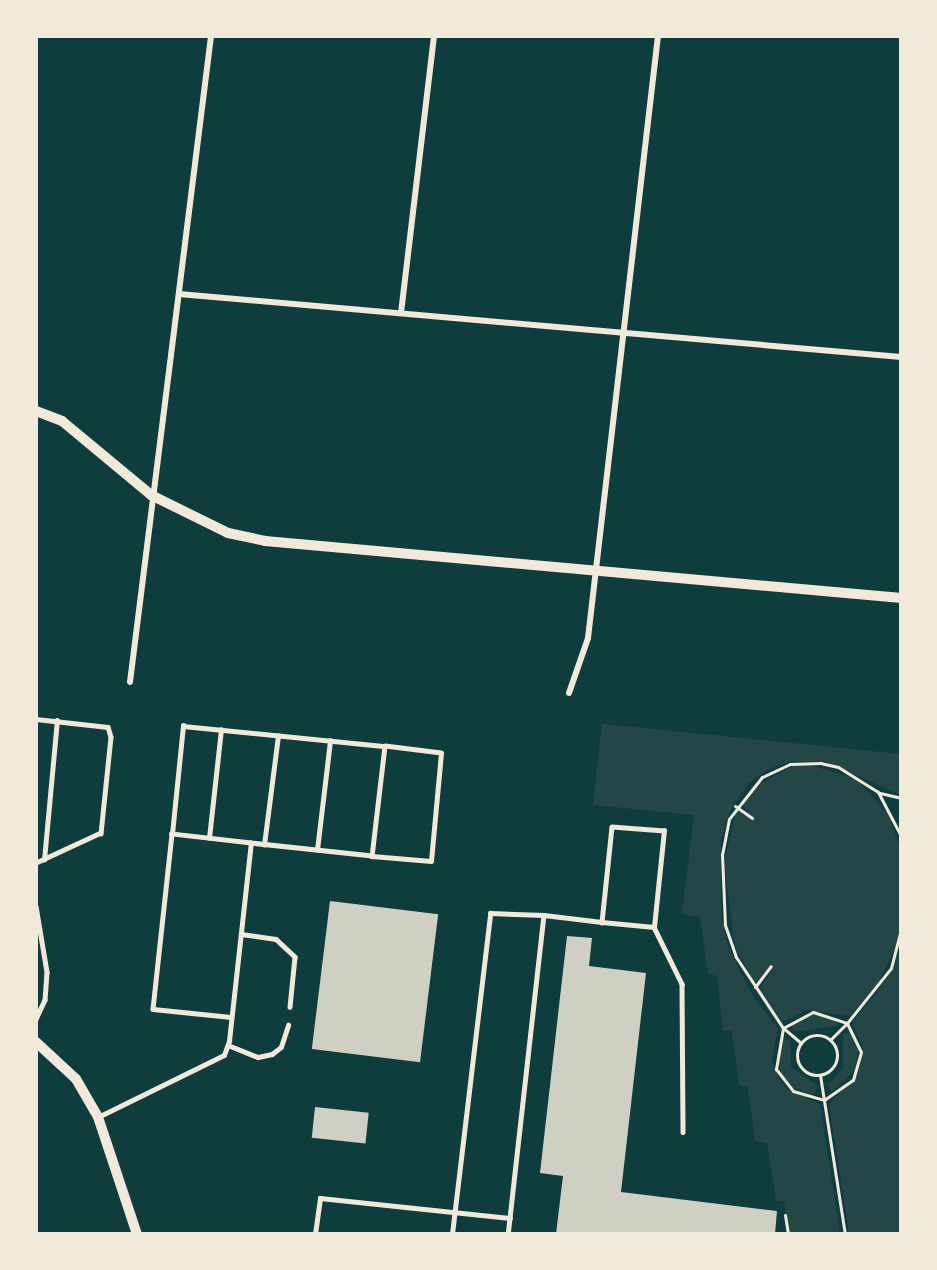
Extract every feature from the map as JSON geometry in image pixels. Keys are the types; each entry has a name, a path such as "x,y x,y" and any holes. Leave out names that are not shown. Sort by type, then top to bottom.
{"street":[{"path":"130,682 151,495 211,36"},
{"path":"401,313 434,36"},
{"path":"569,693 588,638 621,333 658,36"},
{"path":"179,294 901,357"},
{"path":"36,411 62,421 151,495 228,532 265,541 596,573 901,598"},
{"path":"36,1042 76,1079 98,1117 137,1234"}],"lane":[{"path":"36,719 108,727 111,737 101,833 36,863"},
{"path":"44,860 57,721"},
{"path":"172,834 431,861 441,753 183,726 153,1009 231,1017"},
{"path":"209,838 221,730"},
{"path":"264,844 278,735"},
{"path":"317,850 330,741"},
{"path":"372,856 385,746"},
{"path":"602,922 612,827 664,831 654,927 682,984 683,1132"},
{"path":"98,1117 190,1074 224,1055 228,1045 250,843"},
{"path":"36,906 47,972 45,1000 36,1019"},
{"path":"452,1234 490,913 544,915 654,927"},
{"path":"508,1234 544,915"},
{"path":"241,934 276,939 296,957 290,1007"},
{"path":"228,1045 258,1057 272,1054 281,1047 288,1025"},
{"path":"315,1234 320,1198 510,1218"}],"path":[{"path":"801,1043 783,1028 736,957 721,892 722,854 735,806 762,777 805,762 838,767 878,792 901,798"},
{"path":"878,792 901,836"},
{"path":"735,806 752,818"},
{"path":"830,1040 847,1023 891,968 901,931"},
{"path":"755,987 771,966"},
{"path":"813,1012 847,1023 859,1044 858,1071 848,1087 824,1100 793,1091 776,1069 776,1043 783,1028 813,1012"},
{"path":"801,1043 818,1035 830,1040"},
{"path":"820,1075 835,1064 830,1040"},
{"path":"801,1043 800,1065 820,1075"},
{"path":"820,1075 845,1234"},
{"path":"785,1215 788,1234"}],"shaded area":[{"path":"602,724 901,754 901,795 824,761 790,762 769,769 748,784 731,809 721,840 721,914 729,949 754,998 778,1028 772,1059 778,1077 785,1088 820,1104 840,1234 789,1234 784,1201 776,1201 767,1143 755,1141 748,1087 739,1086 732,1031 723,1031 717,976 708,974 700,917 682,914 694,815 593,805"},
{"path":"810,765 856,779 888,814 901,850 901,936 878,984 850,1016 807,1010 782,1022 757,993 774,967 755,983 735,947 724,864 736,810 754,817 740,803 752,788 792,766"},
{"path":"901,948 901,1234 849,1234 829,1104 858,1075 863,1047 852,1022 877,993"},
{"path":"817,1014 835,1018 838,1026 793,1032 791,1026 798,1019"},
{"path":"850,1032 858,1045 857,1068 832,1092 827,1085 843,1068 843,1034"},
{"path":"782,1038 790,1040 791,1067 818,1086 813,1096 792,1087 781,1074 777,1055"}],"building":[{"path":"330,901 438,914 420,1062 312,1049"},
{"path":"567,936 592,938 589,966 646,973 621,1192 777,1211 775,1234 556,1234 563,1176 540,1173"},
{"path":"315,1107 369,1113 365,1143 312,1138"}]}
